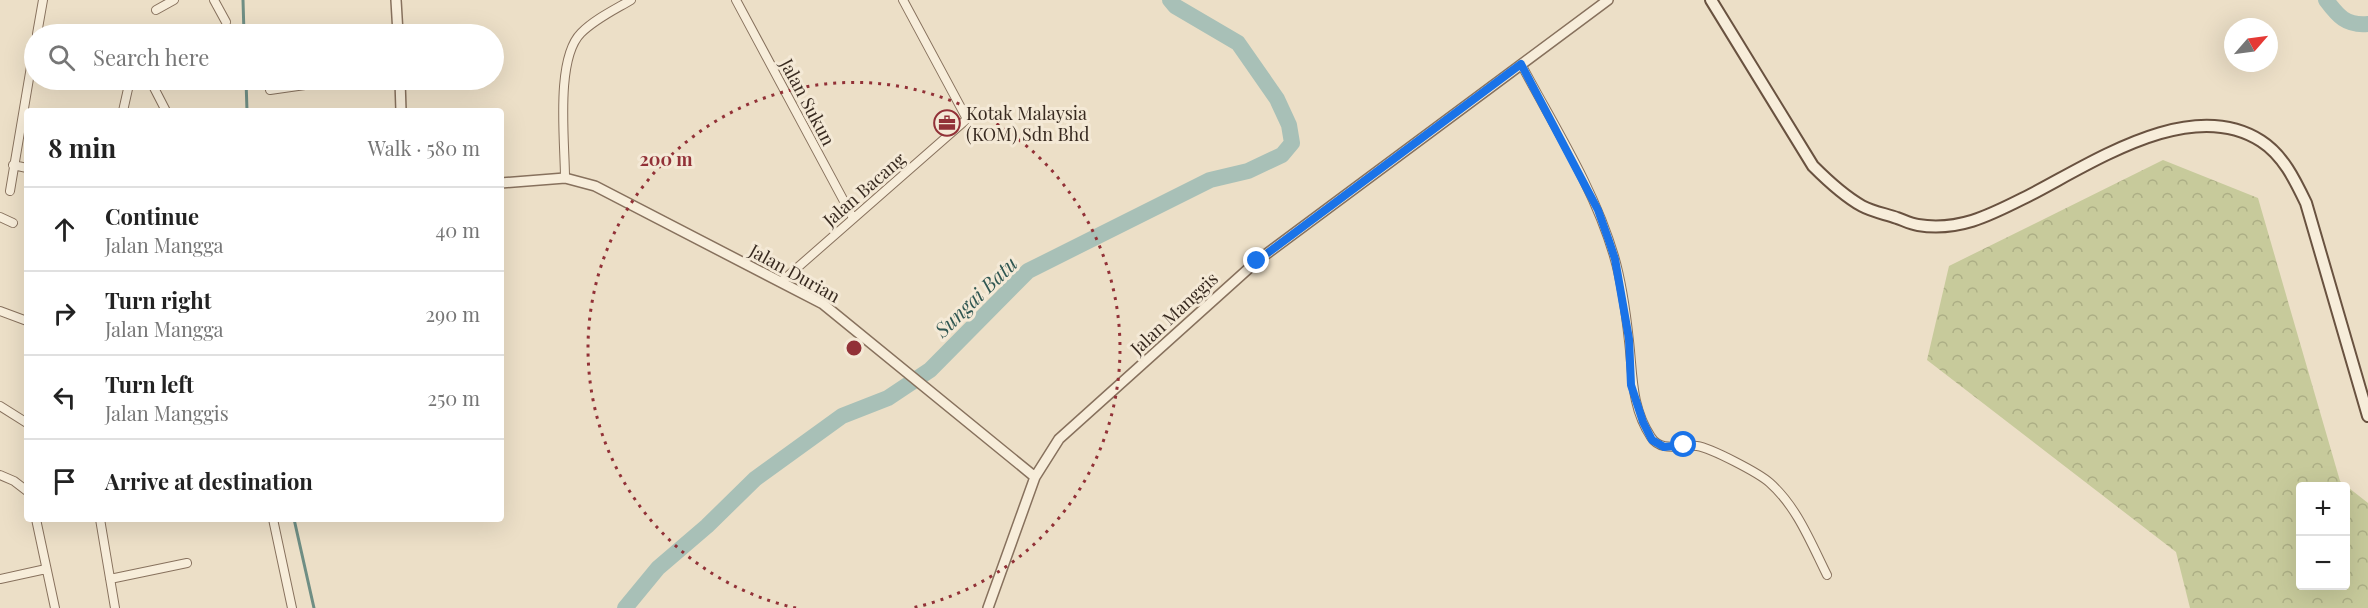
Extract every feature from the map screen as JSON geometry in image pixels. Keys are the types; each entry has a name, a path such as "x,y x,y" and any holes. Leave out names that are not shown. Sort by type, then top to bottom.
{"main road":[{"path":"1711,0 1813,166 1834,187 1863,207 1918,225 1948,225 1980,220 2147,136 2208,124 2235,129 2262,141 2294,177 2306,203 2368,416"}],"street":[{"path":"39,24 43,0"},
{"path":"156,10 174,0"},
{"path":"214,0 226,22"},
{"path":"396,0 397,24"},
{"path":"565,178 565,77 568,53 580,34 598,19 631,0"},
{"name":"Jalan Sukun","path":"736,0 853,218"},
{"name":"Jalan Bacang","path":"781,282 967,119 903,0"},
{"name":"Jalan Manggis","path":"988,608 1035,477 1059,439 1072,425 1130,377 1208,303 1257,261 1608,0"},
{"path":"1521,64 1598,210 1615,259 1619,279 1629,339 1631,385 1643,422 1652,440 1664,447 1700,446 1743,466 1769,482 1790,505 1827,575"},
{"path":"9,191 27,90"},
{"path":"124,108 128,90"},
{"path":"155,90 164,108"},
{"path":"400,90 401,108"},
{"path":"13,165 24,167"},
{"name":"Jalan Durian","path":"504,183 565,178 595,186 823,304 1035,477"},
{"path":"0,217 13,223"},
{"path":"0,311 24,320"},
{"path":"0,406 24,421"},
{"path":"0,475 24,489"},
{"path":"37,522 55,608"},
{"path":"100,522 115,608"},
{"path":"274,522 292,608"},
{"path":"110,579 187,563"},
{"path":"0,579 46,569"}],"green space":[{"path":"2163,160 2258,198 2341,482 2296,482 2296,590 2350,590 2350,489 2368,503 2368,608 2190,608 2176,552 1927,360 1949,266"}],"waterway":[{"path":"243,0 244,24"},
{"name":"Sungai Batu","path":"625,608 658,568 707,526 755,479 842,416 888,398 930,370 1028,271 1210,180 1248,171 1282,155 1292,143 1289,125 1277,99 1238,43 1175,6 1170,0"},
{"name":"Sungai Batu","path":"2326,0 2348,22 2368,24"},
{"path":"246,90 247,108"},
{"path":"295,522 314,608"}],"place":[{"name":"Kotak Malaysia (KOM) Sdn Bhd","path":"947,123"}],"route":[{"path":"1257,261 1521,64 1598,210 1609,241 1615,259 1629,339 1631,385 1643,422 1652,440 1664,447 1684,445"}]}
